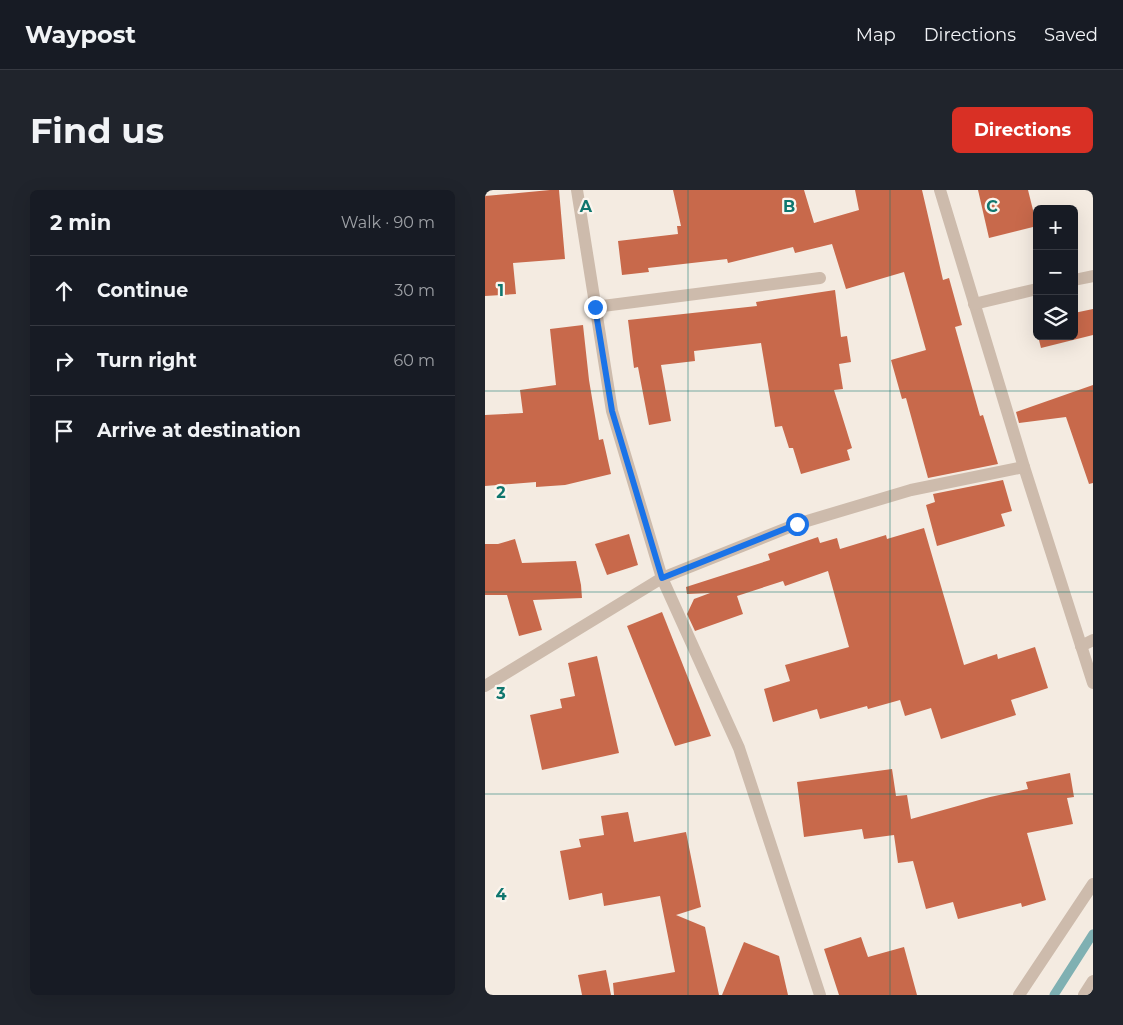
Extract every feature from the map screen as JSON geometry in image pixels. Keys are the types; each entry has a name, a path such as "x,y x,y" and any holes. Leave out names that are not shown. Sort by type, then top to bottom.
{"street":[{"path":"577,190 612,411 662,578 739,748 821,995"},
{"path":"940,190 1024,467 1093,683"},
{"path":"1078,279 1093,276"},
{"path":"595,307 820,278"},
{"path":"975,304 1033,290"},
{"path":"485,686 662,578 797,524 911,490 1024,467"},
{"path":"1081,646 1093,640"},
{"path":"1019,995 1093,884"},
{"path":"1084,995 1093,981"}],"building":[{"path":"559,190 565,259 513,263 516,294 485,296 485,196"},
{"path":"673,190 804,190 814,223 859,210 855,190 922,190 943,280 949,278 962,325 955,327 980,416 983,415 998,464 928,478 906,398 902,399 891,360 926,350 904,272 846,289 832,244 795,253 793,247 728,263 727,259 648,268 649,272 622,275 618,241 678,234 677,226 681,226"},
{"path":"978,190 1028,190 1033,210 1033,227 989,238"},
{"path":"835,290 841,337 847,336 851,362 839,364 843,389 834,390 852,448 847,450 850,460 801,474 793,448 789,448 782,426 775,427 761,343 694,351 695,361 661,365 671,421 649,425 638,367 634,368 628,320 757,306 756,302"},
{"path":"1093,309 1093,335 1078,339 1078,312"},
{"path":"583,325 589,380 599,440 603,439 611,474 565,485 536,487 536,482 485,486 485,415 523,413 520,390 556,385 550,329"},
{"path":"1039,340 1073,340 1041,348"},
{"path":"1093,385 1093,483 1089,484 1066,417 1019,423 1016,412"},
{"path":"1003,480 1012,511 1001,514 1005,526 937,546 926,505 935,502 933,494"},
{"path":"924,528 964,665 997,654 998,659 1035,647 1048,688 1011,700 1016,715 941,739 931,708 905,716 900,700 868,709 867,706 820,719 817,709 773,722 764,689 790,681 785,665 849,647 828,571 785,586 783,581 737,596 743,614 695,631 687,614 694,599 710,593 687,594 686,587 770,560 768,554 818,537 820,543 837,538 840,549 886,535 887,539"},
{"path":"629,534 638,565 607,575 595,544"},
{"path":"515,539 522,563 576,561 582,598 533,600 542,630 519,636 507,595 485,595 485,544 498,544"},
{"path":"662,612 711,736 675,746 627,626"},
{"path":"597,656 619,753 542,770 530,715 562,708 560,699 575,696 568,663"},
{"path":"892,769 896,796 907,795 911,819 990,797 1028,789 1026,782 1070,773 1074,797 1067,798 1073,824 1027,833 1046,900 1022,907 1021,903 958,919 953,902 926,909 913,861 898,863 894,835 864,839 862,829 804,837 797,782"},
{"path":"628,812 634,842 686,832 701,907 676,915 705,927 719,995 614,995 613,983 675,972 660,896 604,906 602,893 569,900 560,851 581,847 579,839 604,835 601,816"},
{"path":"861,937 868,957 904,947 917,995 839,995 824,949"},
{"path":"744,942 779,956 788,995 722,995"},
{"path":"606,970 611,995 582,995 578,975"}],"waterway":[{"path":"1054,995 1093,934"}],"route":[{"path":"595,307 612,411 662,578 797,524"}]}
